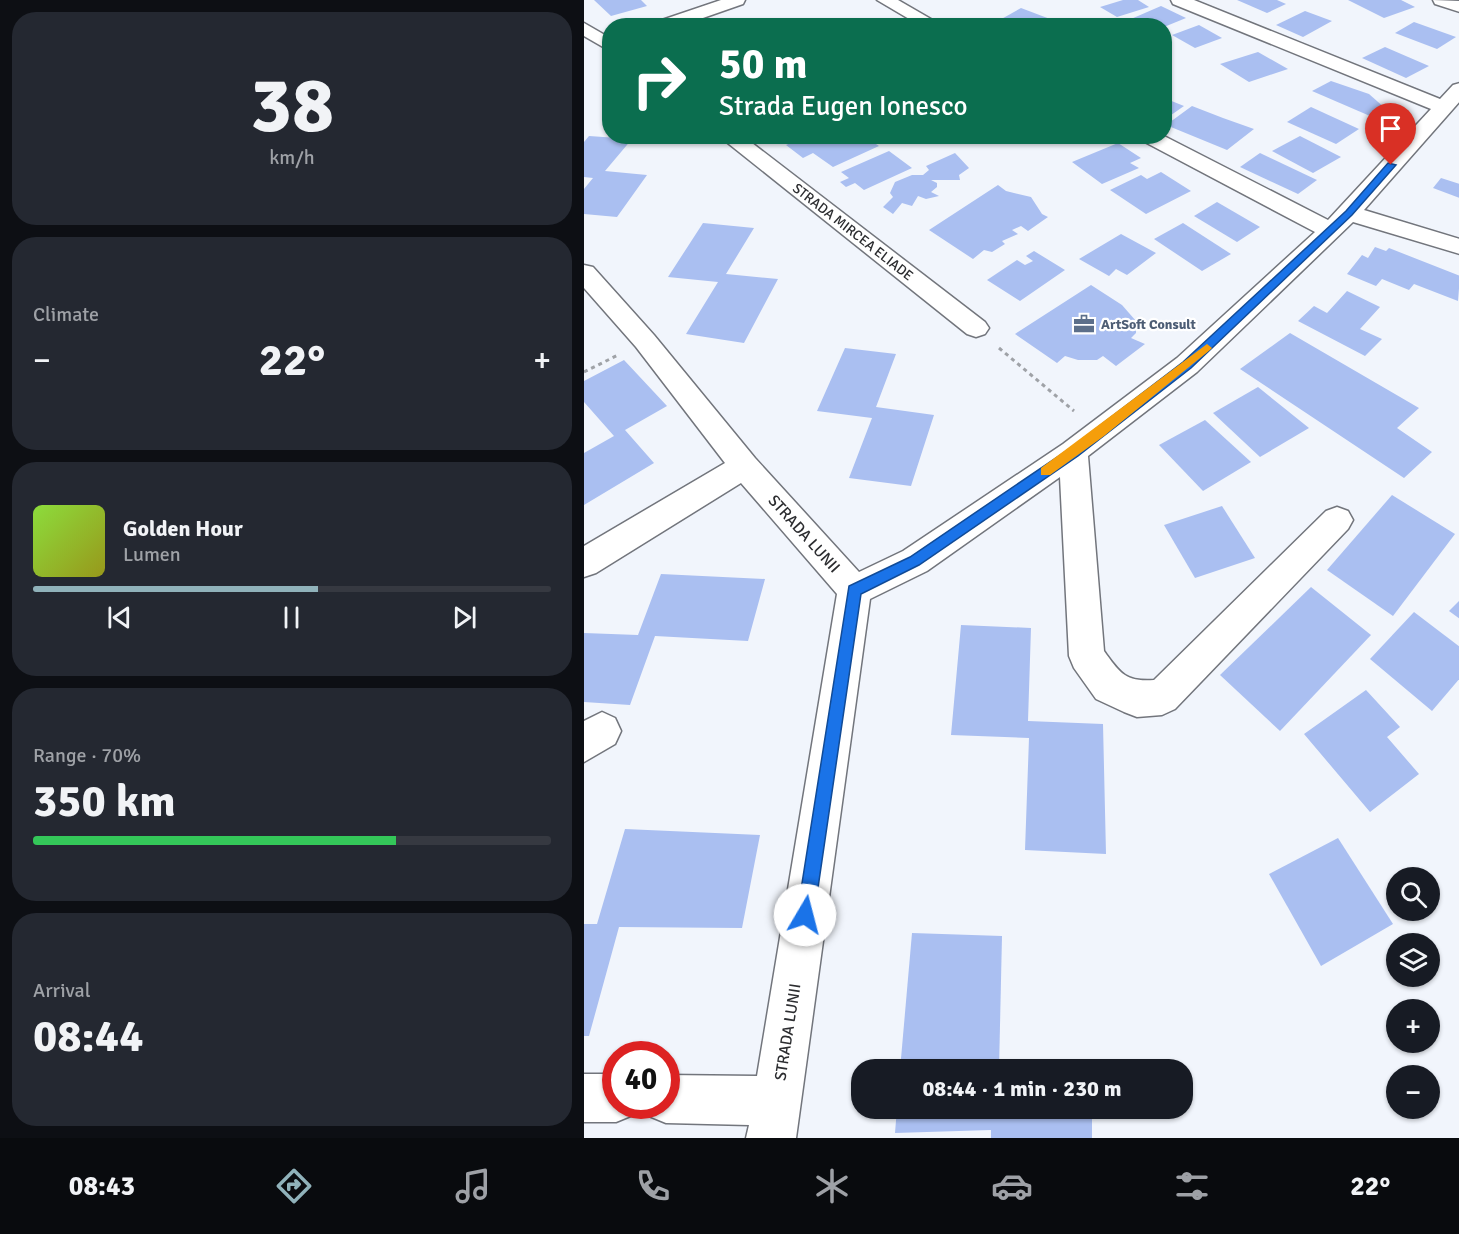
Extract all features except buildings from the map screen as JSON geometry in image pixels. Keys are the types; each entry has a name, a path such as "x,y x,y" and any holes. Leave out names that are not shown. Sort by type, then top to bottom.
{"street":[{"path":"685,18 737,0"},
{"path":"885,0 920,18"},
{"path":"854,590 915,561 1086,443 1187,365 1246,312 1339,222 1451,98 1179,0"},
{"path":"1441,0 1460,7"},
{"path":"584,28 602,40"},
{"name":"STRADA MIRCEA ELIADE","path":"739,144 976,328"},
{"path":"1166,144 1339,222 1460,247"},
{"name":"STRADA LUNII","path":"584,273 645,341 744,466 854,590 774,1120"},
{"path":"1086,443 1087,656 1109,687 1136,699 1162,697 1337,520"},
{"path":"584,563 744,466"},
{"path":"584,1098 602,1098"},
{"path":"680,1102 774,1120"}],"path":[{"path":"976,328 1086,443"}],"slow traffic":[{"path":"1045,472 1099,433 1207,348"}],"place":[{"name":"ArtSoft Consult","path":"1084,324"}],"route":[{"path":"805,915 854,590 915,561 1073,452 1187,365 1349,213 1391,165"}]}
